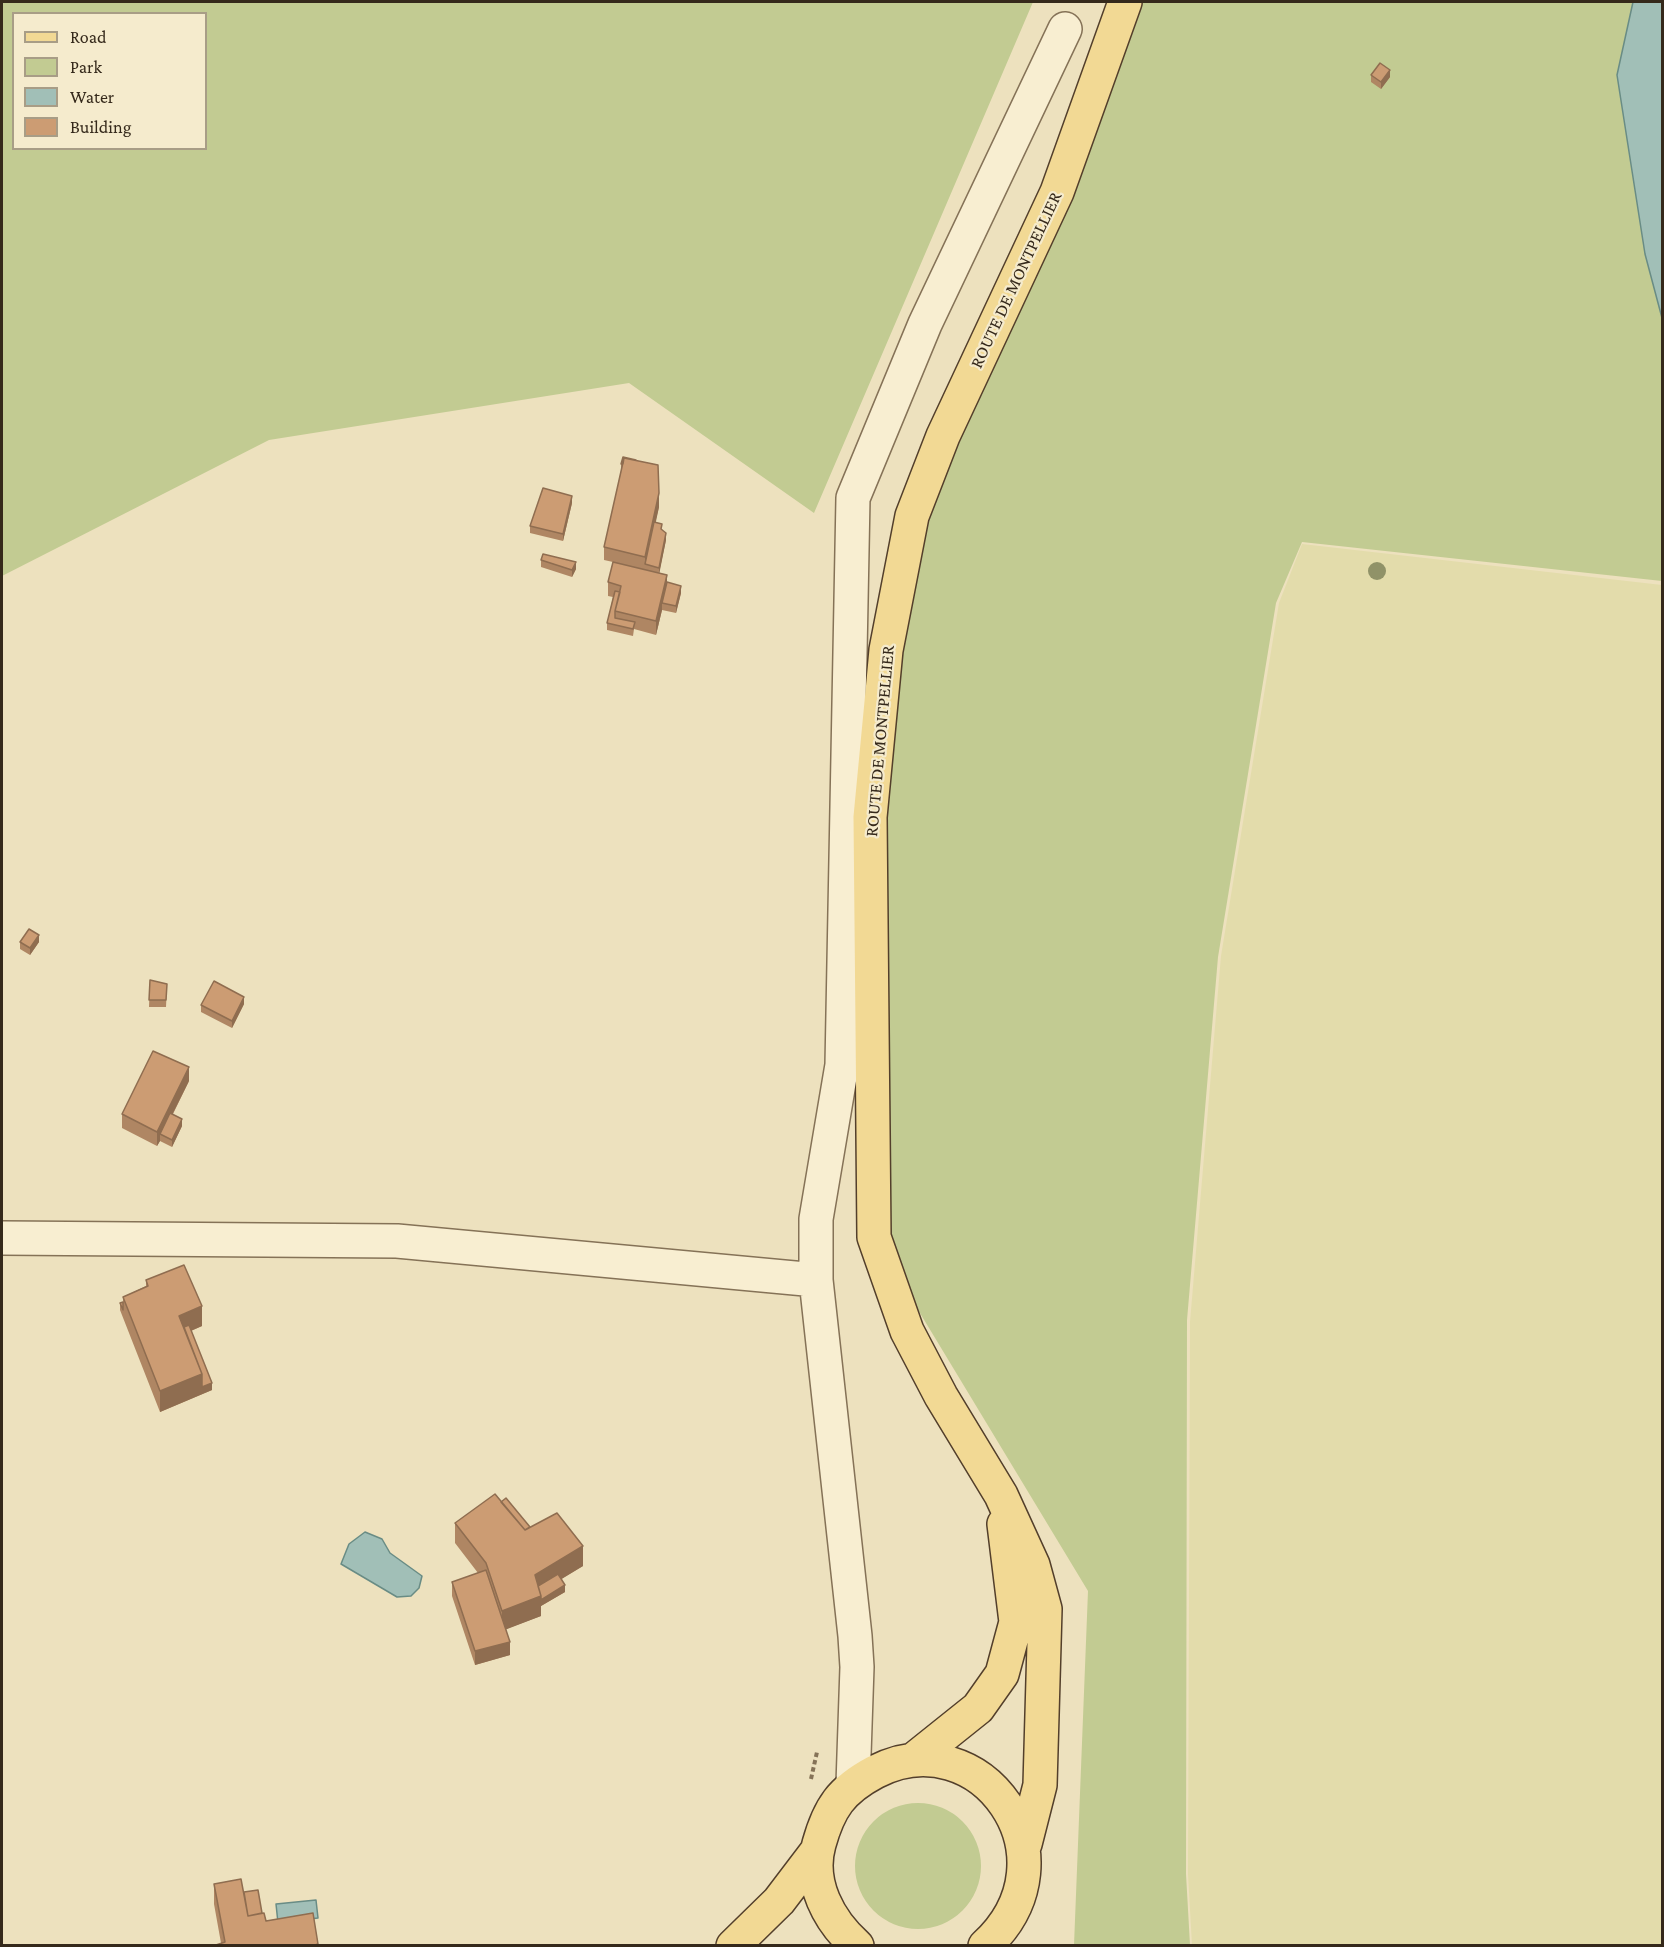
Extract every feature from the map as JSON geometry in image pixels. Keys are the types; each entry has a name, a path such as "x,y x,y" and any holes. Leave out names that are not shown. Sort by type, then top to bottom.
{"main road":[{"name":"ROUTE DE MONTPELLIER","path":"1024,1844 1040,1785 1045,1609 1034,1565 1000,1495 940,1396 907,1331 874,1237 870,817 886,650 912,516 943,436 1057,192 1125,2"},
{"name":"ROUTE DE MONTPELLIER","path":"913,1760 978,1708 1002,1674 1016,1622 1000,1495"},
{"path":"857,1946 842,1933 826,1909 817,1881 817,1851 826,1819 853,1784 892,1764 913,1760 943,1762 972,1773 996,1792 1015,1817 1024,1844 1025,1871 1018,1902 1004,1929 985,1946"},
{"path":"733,1946 779,1901 817,1851"}],"street":[{"path":"853,1784 857,1667 855,1636 816,1280 816,1219 843,1065 853,498 925,324 1065,29"},
{"path":"2,1238 397,1241 816,1280"}],"path":[{"path":"809,1787 820,1743"}],"shaded area":[{"path":"1302,544 1662,585 1662,1945 1192,1945 1188,1874 1190,1322 1221,956 1279,603"}],"green space":[{"path":"2,2 1033,2 814,513 629,383 269,440 2,576"},
{"path":"1125,2 1662,2 1662,581 1302,542 1276,603 1218,957 1187,1320 1186,1874 1190,1945 1074,1945 1088,1591 874,1237 870,817 912,516"},
{"path":"918,1803 942,1808 962,1822 976,1842 981,1866 976,1890 962,1910 942,1924 918,1929 894,1924 874,1910 860,1890 855,1866 860,1842 874,1822 894,1808"}],"water":[{"path":"1633,2 1662,2 1662,318 1645,254 1617,75"},
{"path":"365,1532 382,1539 390,1553 422,1576 419,1588 411,1596 397,1597 341,1564 349,1544"},
{"path":"316,1900 318,1918 278,1923 276,1904"}],"building":[{"path":"1380,63 1390,70 1381,82 1371,75"},
{"path":"624,458 658,465 659,493 645,557 604,547"},
{"path":"543,488 572,496 563,534 530,526"},
{"path":"654,522 662,524 661,529 666,533 659,568 645,564"},
{"path":"543,554 576,562 572,570 541,560"},
{"path":"613,562 667,575 656,621 615,611 621,586 608,582"},
{"path":"667,582 681,586 676,606 662,603"},
{"path":"615,591 620,592 615,618 635,622 633,629 607,623"},
{"path":"29,929 39,935 30,948 20,942"},
{"path":"150,980 167,984 166,1000 149,1000"},
{"path":"214,981 244,997 232,1021 201,1005"},
{"path":"153,1051 189,1067 157,1132 122,1114"},
{"path":"170,1113 182,1119 172,1140 160,1134"},
{"path":"184,1265 202,1306 179,1316 202,1374 160,1391 123,1297 148,1286 146,1280"},
{"path":"189,1325 212,1383 202,1387 202,1374 184,1327"},
{"path":"495,1494 525,1530 557,1513 583,1546 535,1575 541,1596 502,1611 486,1563 455,1523"},
{"path":"506,1498 530,1527 525,1530 501,1502"},
{"path":"486,1570 510,1642 475,1651 452,1582"},
{"path":"558,1574 565,1585 541,1600 538,1586"},
{"path":"241,1879 248,1916 264,1913 266,1921 313,1913 318,1944 312,1946 213,1946 225,1942 214,1884"},
{"path":"258,1890 262,1913 248,1916 244,1892"}]}
